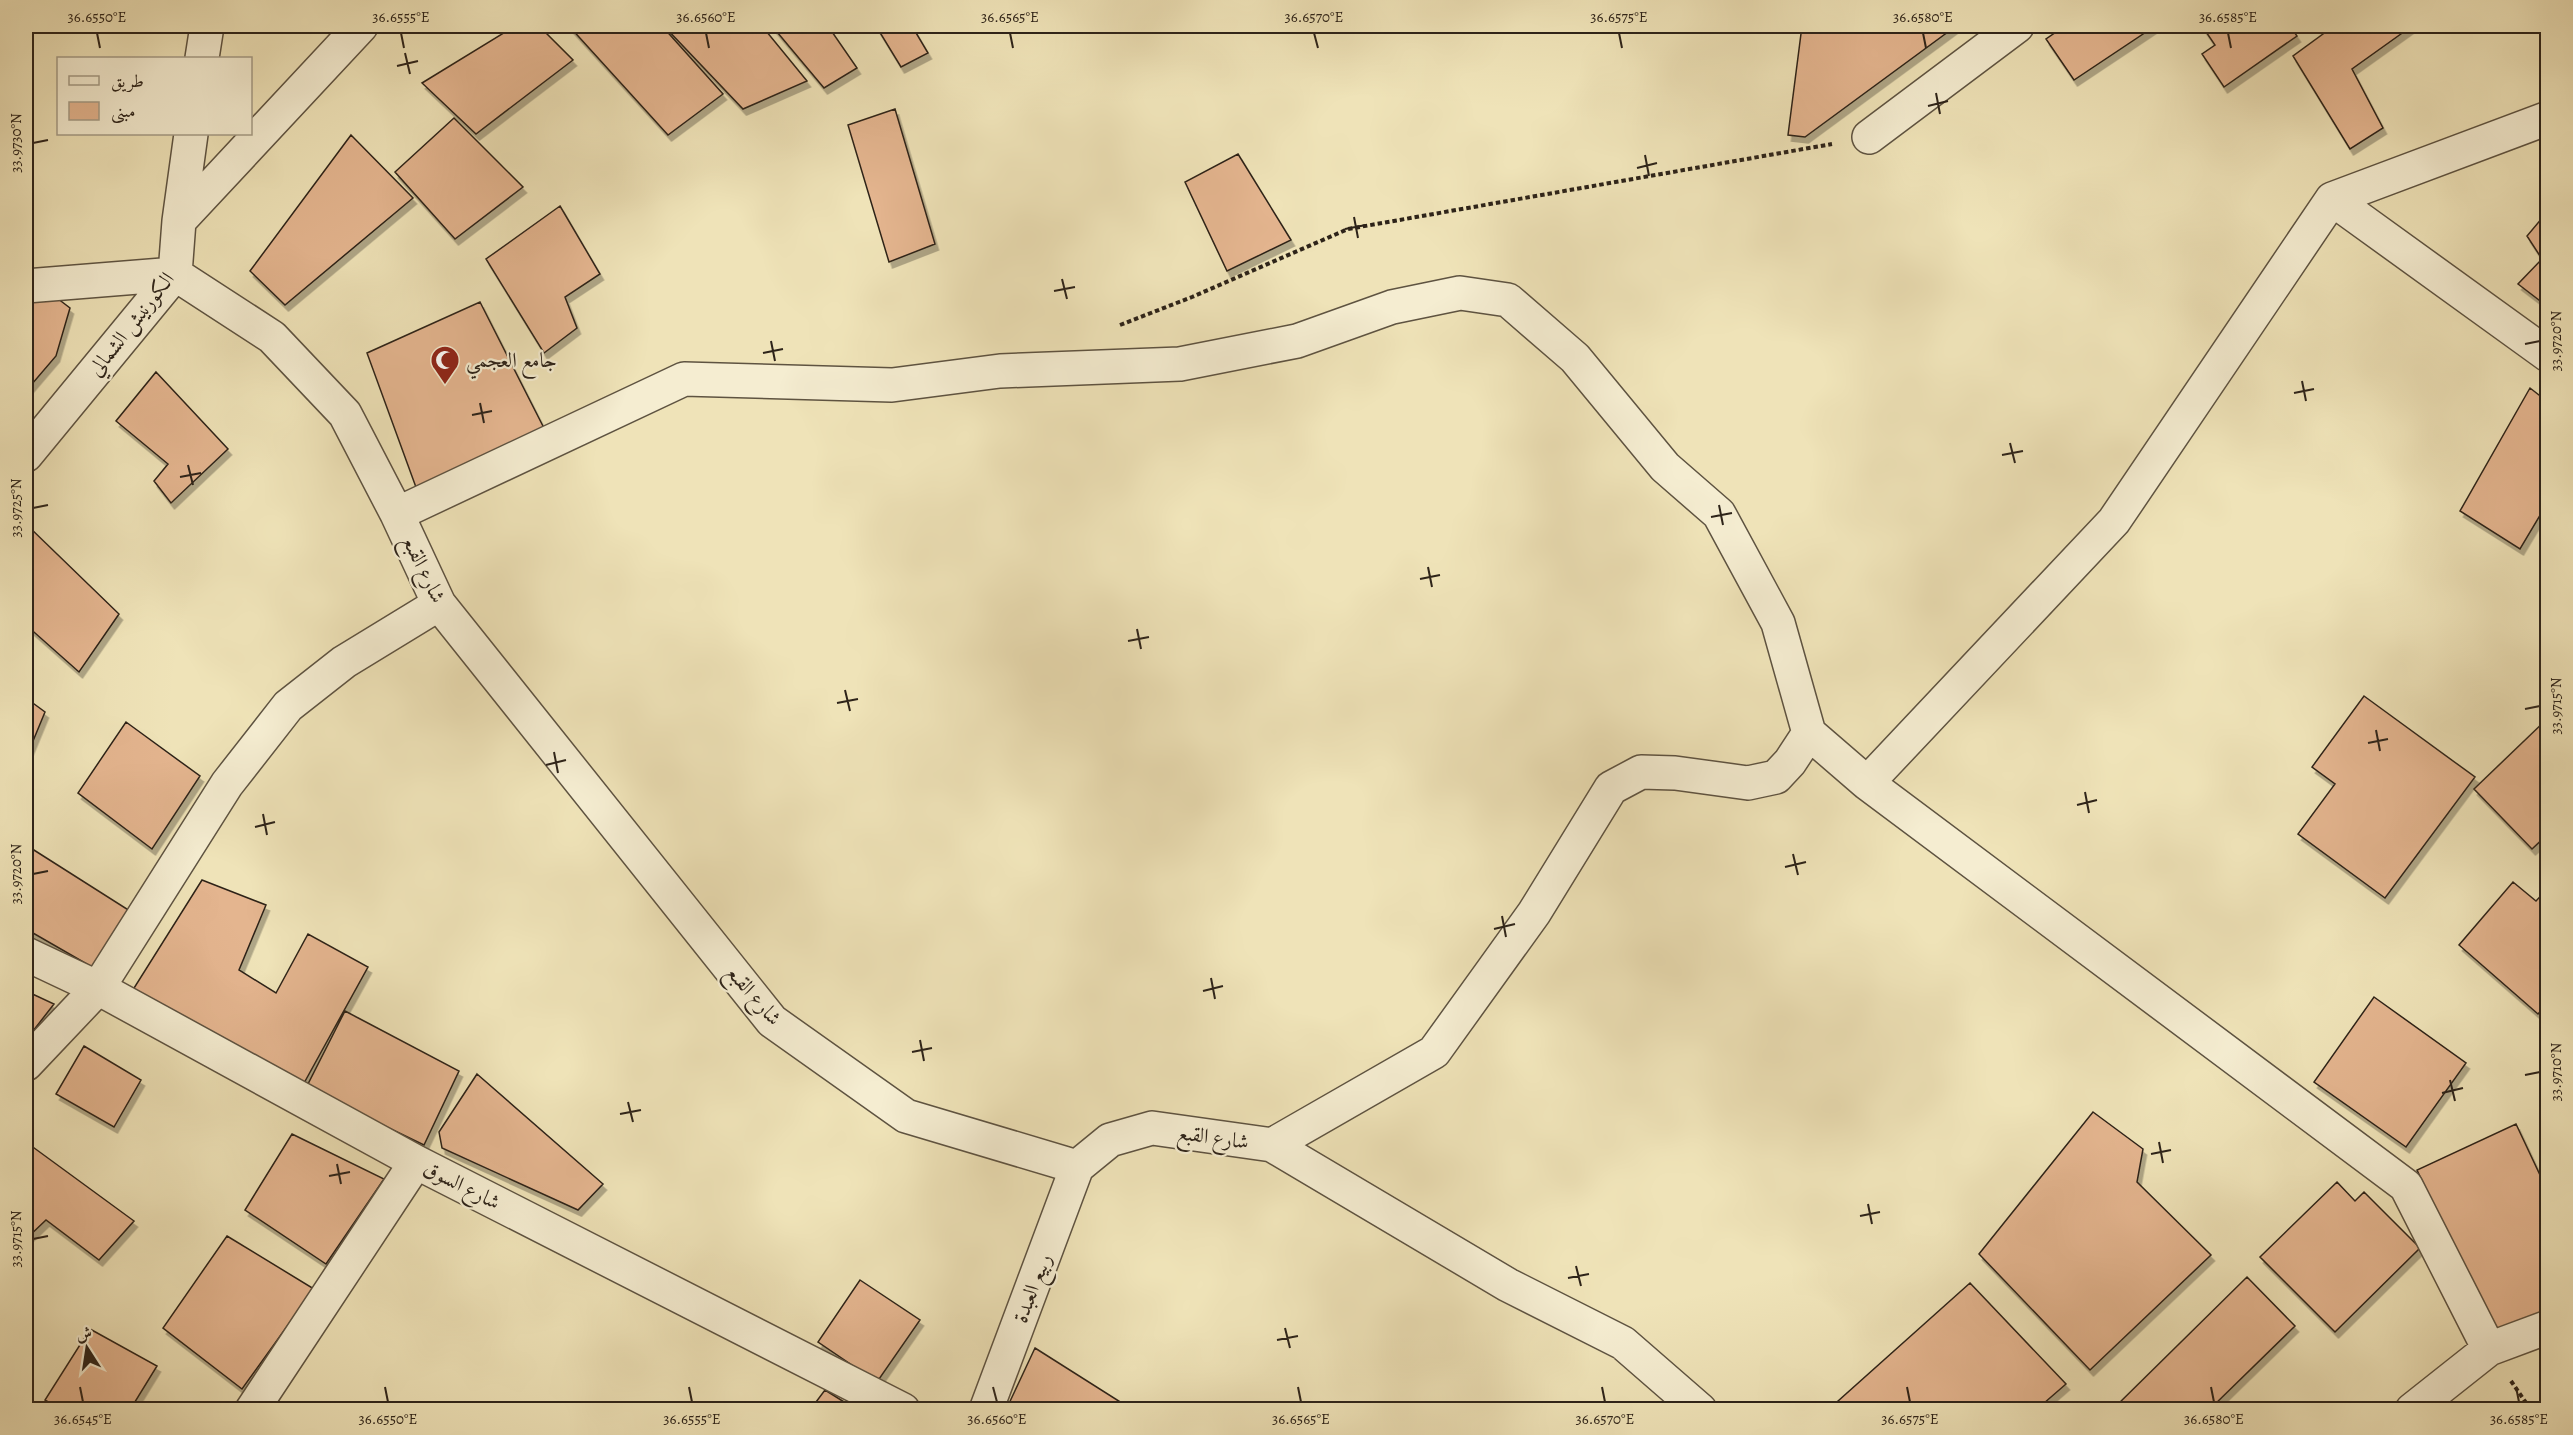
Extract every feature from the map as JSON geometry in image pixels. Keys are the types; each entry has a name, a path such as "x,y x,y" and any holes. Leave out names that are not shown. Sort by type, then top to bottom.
{"street":[{"path":"202,57 207,26"},
{"path":"179,221 361,26"},
{"path":"1869,137 2017,26"},
{"path":"1867,783 2114,522 2332,200 2547,118"},
{"name":"الكورنيش الشمالي","path":"26,455 175,274 179,221 191,135"},
{"path":"2332,200 2547,356"},
{"path":"26,286 175,274"},
{"name":"شارع القبع","path":"175,274 272,337 345,414 397,514 439,604 772,1021 906,1116 1077,1167 1110,1140 1152,1128 1272,1145 1508,1285 1623,1343 1700,1410"},
{"path":"397,514 684,379 892,385 1000,371 1180,364 1297,341 1392,307 1460,293 1508,300 1575,358 1665,467 1719,514 1778,623 1809,733 1867,783 2406,1186 2489,1349"},
{"path":"26,1064 98,988 227,784 288,706 344,662 439,604"},
{"path":"1272,1145 1434,1052 1534,913 1611,788 1641,772 1748,783 1776,777 1790,762 1809,733"},
{"name":"شارع السوق","path":"26,954 98,988 416,1161 903,1410"},
{"path":"252,1410 416,1161"},
{"name":"ربيع العبدة","path":"986,1410 1077,1167"},
{"path":"2412,1410 2489,1349 2547,1327"}],"path":[{"path":"1117,326 1192,297 1348,229 1869,137"}],"building":[{"path":"515,26 539,26 573,60 476,134 422,83"},
{"path":"569,26 662,26 723,94 668,135"},
{"path":"664,26 762,26 807,81 743,109"},
{"path":"772,26 828,26 857,68 824,88"},
{"path":"876,26 912,26 928,53 901,67"},
{"path":"1802,26 1956,26 1805,137 1788,135"},
{"path":"2065,26 2155,26 2074,80 2046,39"},
{"path":"2202,26 2290,26 2297,36 2224,87 2202,54 2215,45"},
{"path":"2334,26 2412,26 2352,69 2383,128 2350,149 2293,56"},
{"path":"895,109 935,244 889,262 848,125"},
{"path":"454,118 523,187 455,239 395,172"},
{"path":"351,135 413,198 285,305 250,271"},
{"path":"1238,154 1291,240 1227,271 1185,182"},
{"path":"560,206 600,274 565,297 577,328 544,353 486,259"},
{"path":"2548,211 2548,307 2518,284 2542,259 2527,236"},
{"path":"49,292 70,308 56,356 26,391 26,295"},
{"path":"480,302 548,436 417,490 367,353"},
{"path":"156,372 228,449 171,503 154,481 168,464 116,421"},
{"path":"2530,388 2548,402 2548,502 2520,549 2460,511"},
{"path":"26,524 119,614 79,672 26,625"},
{"path":"2364,696 2475,777 2385,898 2298,834 2335,784 2312,767"},
{"path":"26,698 45,712 26,758"},
{"path":"2548,718 2548,834 2532,849 2474,789"},
{"path":"126,722 200,776 152,849 78,793"},
{"path":"26,845 130,911 92,967 26,929"},
{"path":"202,880 266,905 239,970 276,993 308,934 368,967 298,1094 129,996"},
{"path":"2513,882 2536,901 2548,888 2548,1003 2538,1014 2459,945"},
{"path":"26,991 54,1004 26,1040"},
{"path":"2374,997 2466,1063 2406,1147 2314,1082"},
{"path":"345,1011 459,1071 424,1145 306,1088"},
{"path":"84,1046 141,1080 114,1127 56,1094"},
{"path":"477,1074 603,1184 578,1210 442,1148 439,1132"},
{"path":"2093,1112 2143,1149 2137,1182 2211,1255 2090,1370 1979,1254"},
{"path":"2516,1124 2548,1192 2548,1313 2494,1337 2417,1170"},
{"path":"292,1134 384,1179 326,1264 245,1210"},
{"path":"26,1142 134,1221 99,1260 46,1220 26,1239"},
{"path":"2337,1182 2355,1201 2364,1192 2420,1248 2335,1332 2260,1257"},
{"path":"227,1236 314,1289 242,1389 163,1328"},
{"path":"2247,1277 2295,1326 2209,1410 2112,1410"},
{"path":"860,1280 920,1320 877,1382 818,1342"},
{"path":"1970,1283 2066,1384 2036,1410 1828,1410"},
{"path":"90,1329 157,1366 130,1410 61,1410 45,1400"},
{"path":"1035,1348 1133,1410 1006,1410"},
{"path":"825,1390 857,1410 810,1410"}],"place":[{"name":"جامع العجمي","path":"445,386"}]}
